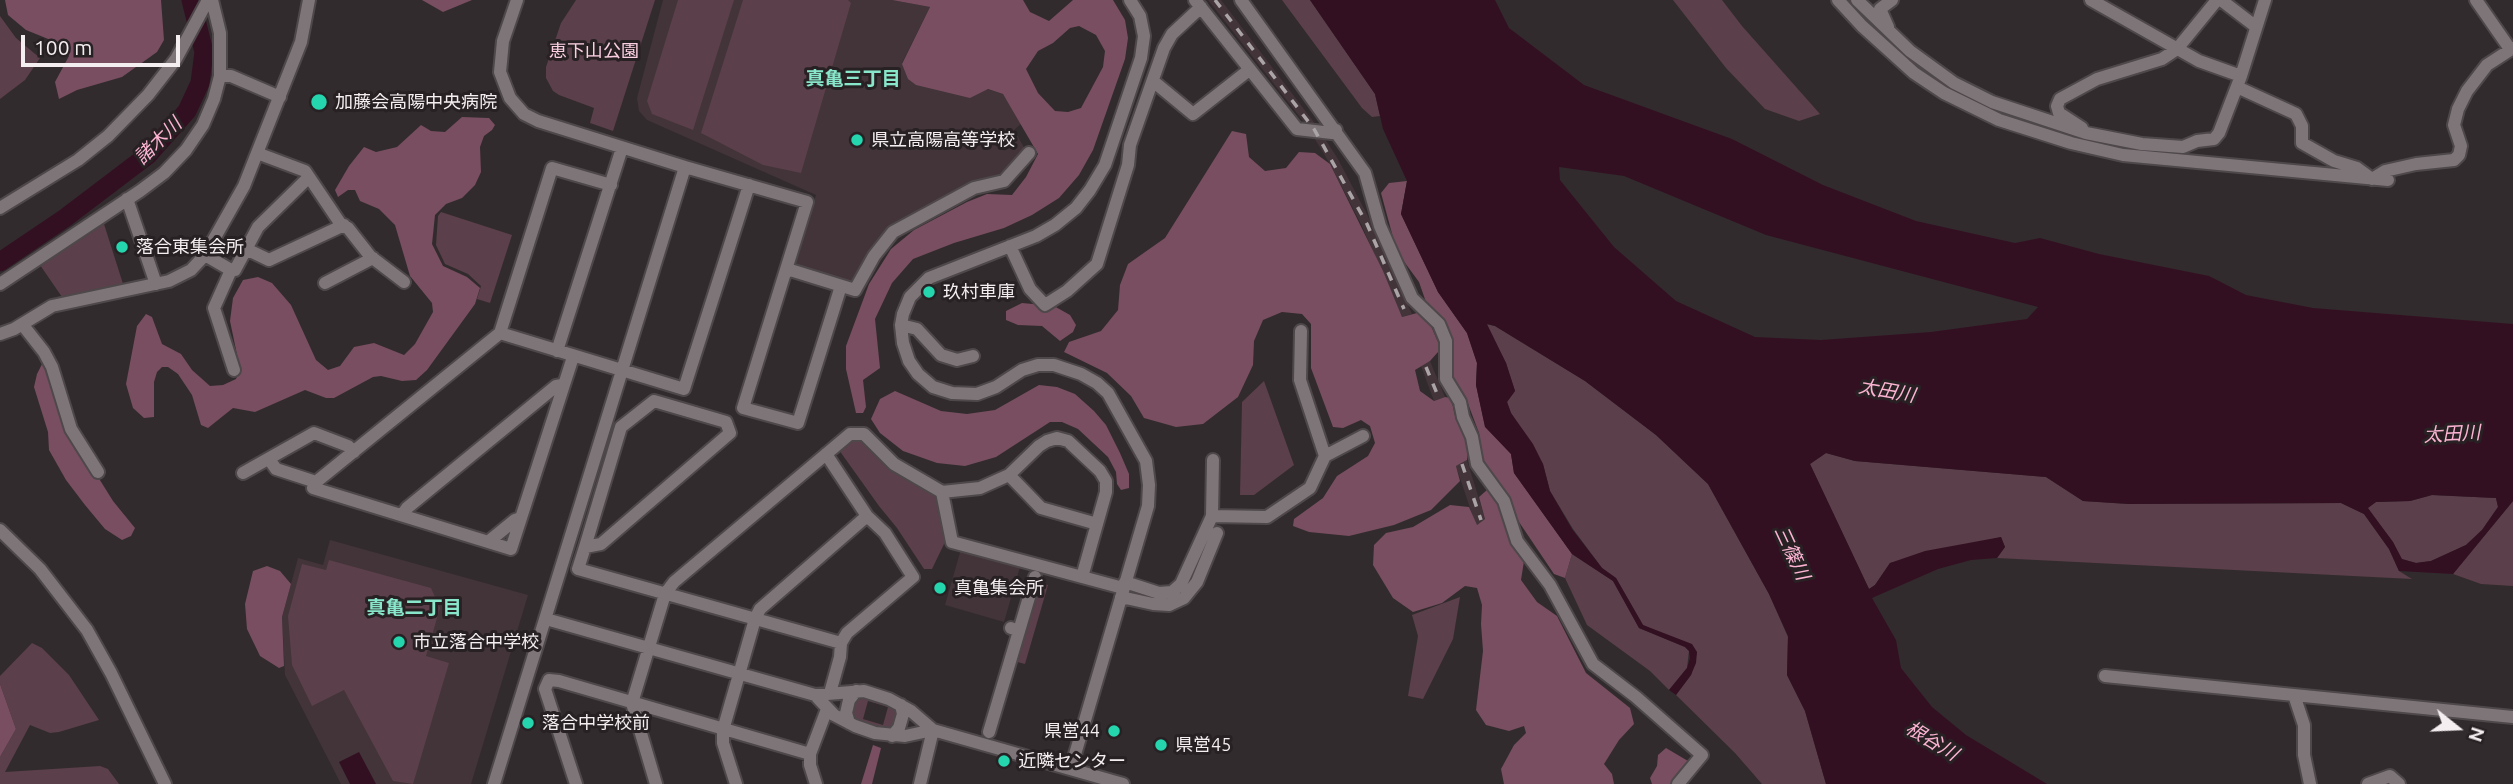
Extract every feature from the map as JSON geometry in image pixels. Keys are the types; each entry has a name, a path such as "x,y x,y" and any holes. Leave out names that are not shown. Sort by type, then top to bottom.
{"street":[{"path":"0,334 52,306 169,281 191,270 205,255 244,186 301,42 309,0"},
{"path":"517,0 503,41 500,72 510,98 524,114 622,148 807,202 743,408 798,423 841,286"},
{"path":"1071,768 1148,506 1146,461 1108,393 1081,374 1054,365 1038,365 1022,370 996,387 977,394 953,393 933,387 918,374 909,361 901,325 910,298 929,278 1036,236 1076,208 1090,190 1104,165 1141,58 1144,36 1140,16 1130,0"},
{"path":"1241,0 1365,173 1380,226 1412,298 1439,324 1446,341 1446,379 1460,402 1472,437 1477,464 1504,501 1517,541 1550,585 1593,664 1636,697 1702,755 1678,784"},
{"path":"1838,0 1862,26 1914,73 1944,93 1999,120 2071,144 2123,155 2388,180"},
{"path":"1857,0 1910,51 1954,83 1992,102 2086,133 2142,144 2183,148 2196,141 2214,139 2220,133 2265,0"},
{"path":"1892,0 1880,9 1894,41 1912,60 1914,73"},
{"path":"2091,0 2296,114 2302,126 2302,143 2334,161 2357,168 2372,179"},
{"path":"2086,133 2079,125 2059,113 2056,106 2060,99 2097,79 2162,59 2177,49 2219,0 2255,26"},
{"path":"2372,179 2385,171 2454,160 2459,155 2461,146 2454,125 2458,109 2467,91 2487,65 2512,49 2476,0"},
{"path":"0,208 78,160 108,136 148,95 176,59 209,1"},
{"path":"0,284 164,173 186,150 203,125 215,99 220,76 220,33 209,1"},
{"path":"1010,246 1030,289 1045,305 1067,291 1097,264 1128,165 1130,145 1164,48 1198,3 1297,129 1332,132 1336,130"},
{"path":"1153,80 1193,114 1250,71"},
{"path":"220,76 231,76 280,97"},
{"path":"557,351 622,148"},
{"path":"257,153 305,171 344,225 373,258 404,282"},
{"path":"787,269 855,290 874,256 893,232 974,188 1004,181 1029,153"},
{"path":"494,784 685,167"},
{"path":"573,357 511,549 313,488 316,482 500,333 552,168 611,185"},
{"path":"234,370 214,308 231,271 235,270 258,227 309,177"},
{"path":"500,333 684,389 748,185"},
{"path":"127,199 156,284"},
{"path":"246,249 269,260 344,225"},
{"path":"205,255 231,271"},
{"path":"325,283 373,258"},
{"path":"22,324 52,367 71,429 98,472"},
{"path":"901,325 917,329 941,355 957,360 974,356"},
{"path":"1301,331 1300,380 1325,456"},
{"path":"402,515 407,508 556,387 562,385"},
{"path":"585,547 601,544 730,433 726,422 654,401 621,427 578,569 841,643"},
{"path":"243,473 314,433 348,446 354,452"},
{"path":"656,784 632,703 665,594 674,582 850,434 864,433 896,465 942,492 980,488 1009,475 1047,441 1057,438 1068,441 1100,471 1106,481 1107,492 1082,577"},
{"path":"1212,516 1267,517 1310,488 1325,456 1363,436"},
{"path":"826,454 867,516 885,533 913,577 847,633 841,643 830,693"},
{"path":"269,459 276,469 316,482"},
{"path":"1123,589 1172,592 1181,584 1212,516 1213,460"},
{"path":"1009,475 1041,508 1097,524"},
{"path":"942,492 952,542 1082,577 1169,605 1184,598 1197,582 1217,533"},
{"path":"736,784 723,743 723,730 755,619 760,609 867,516"},
{"path":"488,542 521,518"},
{"path":"0,530 40,569 87,630 111,673 164,784"},
{"path":"989,732 1015,630 1035,577"},
{"path":"546,620 815,695 864,691 901,705 933,730 1123,784"},
{"path":"2105,676 2513,717"},
{"path":"576,784 545,689 549,680 810,754"},
{"path":"849,723 846,713 849,700 856,691"},
{"path":"815,695 827,709 849,723 875,733 905,736 933,730"},
{"path":"2294,695 2304,725 2304,755 2310,784"},
{"path":"892,736 900,728 903,714 901,705"},
{"path":"816,784 810,765 810,754 827,709"},
{"path":"920,784 933,730"},
{"path":"2368,784 2390,776 2399,784"}],"shaded area":[{"path":"5,0 161,0 164,40 157,52 122,77 77,90 59,99 55,82 69,56 63,45 26,30 8,15"},
{"path":"422,0 472,0 443,12"},
{"name":"県立高陽高等学校","path":"663,0 892,0 930,7 902,63 1003,94 1022,123 1014,130 1025,149 1004,176 891,229 852,283 799,268 794,260 816,195 647,120 639,111 637,98"},
{"path":"892,0 1023,0 1030,12 1049,21 1073,0 1113,0 1125,20 1128,38 1125,59 1093,150 1079,175 1059,198 1004,228 913,259 892,283 875,319 880,368 863,380 866,407 863,413 856,413 846,369 846,346 869,284 891,249 914,230 967,202 987,194 1012,195 1026,177 1038,154 1003,94 988,89 970,98 916,85 908,79 902,64 930,7","holes":["1079,26 1096,35 1105,51 1103,67 1081,108 1068,112 1055,111 1038,93 1026,69 1038,51 1053,43 1070,28"]},
{"path":"1208,0 1221,0 1316,125 1338,159 1371,222 1412,314 1402,317 1361,224 1307,126"},
{"path":"462,117 489,118 495,125 484,136 480,147 481,172 475,185 462,198 446,204 435,215 432,244 443,266 467,277 480,288 475,304 427,370 416,380 373,377 334,398 326,398 305,390 255,412 233,408 208,428 201,425 192,395 178,374 168,367 162,367 154,382 154,417 144,418 133,408 126,384 137,326 146,314 152,317 162,344 181,354 192,370 210,386 223,385 236,379 240,369 230,321 233,298 243,280 258,277 272,283 291,305 316,360 328,370 340,366 354,347 374,343 404,355 415,344 433,312 432,303 410,276 395,225 379,209 360,201 355,190 348,190 338,197 335,190 364,147 376,152 397,147 421,125 431,131 445,132"},
{"path":"1232,131 1246,134 1249,157 1265,171 1286,168 1299,152 1315,153 1330,164 1383,271 1402,317 1417,313 1431,326 1438,342 1438,352 1430,361 1415,370 1420,391 1434,401 1451,398 1456,420 1469,443 1467,460 1456,466 1460,481 1431,510 1394,525 1349,536 1309,532 1293,526 1294,519 1323,498 1337,476 1368,456 1375,443 1370,426 1361,420 1343,428 1333,427 1311,368 1311,324 1302,314 1282,312 1263,320 1254,341 1253,365 1238,397 1203,424 1176,427 1144,418 1131,396 1107,373 1064,352 1069,342 1101,331 1118,310 1120,285 1128,264 1165,238"},
{"path":"1407,181 1401,214 1438,292 1467,333 1477,363 1476,385 1485,426 1511,454 1514,473 1572,554 1565,578 1554,574 1519,522 1504,491 1483,459 1479,433 1467,401 1453,378 1448,327 1427,305 1419,282 1397,252 1381,193 1389,183"},
{"path":"1022,303 1054,306 1070,315 1076,325 1073,332 1060,341 1042,326 1018,325 1006,320 1006,311"},
{"path":"1430,361 1445,397 1434,401 1421,366"},
{"path":"42,364 46,367 98,477 135,528 131,536 122,540 105,529 66,480 49,450 48,432 34,387"},
{"path":"1039,385 1057,387 1075,394 1094,411 1106,425 1120,453 1129,474 1129,488 1121,490 1108,457 1078,429 1062,422 1050,422 996,457 965,466 937,463 903,451 880,433 871,419 880,399 895,391 941,411 967,414 995,410"},
{"path":"1467,460 1485,519 1476,526 1456,466"},
{"path":"1487,490 1500,504 1514,543 1524,561 1521,580 1537,602 1557,616 1586,673 1630,708 1634,724 1619,740 1604,764 1612,774 1614,784 1504,784 1501,769 1514,745 1526,733 1524,726 1509,731 1486,725 1476,710 1483,651 1482,605 1477,588 1465,586 1442,603 1413,612 1393,598 1373,565 1374,545 1386,533 1413,527 1450,505 1469,507 1477,525 1485,519 1479,497"},
{"name":"市立落合中学校","path":"330,540 528,595 471,784 341,784 285,675 282,617 298,558 323,565"},
{"path":"961,549 1020,567 1004,622 945,605"},
{"path":"267,566 280,571 291,584 282,617 284,666 279,668 260,656 247,629 245,604 253,571"},
{"path":"0,684 16,729 0,757"},
{"path":"873,745 881,748 872,784 861,784"},
{"path":"1666,748 1688,761 1688,768 1674,784 1652,784 1650,778 1657,766 1658,755"}],"green space":[{"name":"恵下山公園","path":"576,0 655,0 613,131 590,123 594,108 559,95 553,91 546,78 546,67 561,23"},
{"path":"678,0 734,0 693,130 652,114 647,101"},
{"path":"743,0 848,0 851,3 801,173 763,165 701,133"},
{"path":"1282,0 1310,0 1375,94 1380,116 1372,117 1362,108"},
{"path":"1673,0 1722,0 1820,114 1799,121 1765,109 1726,68"},
{"path":"0,16 16,38 40,58 25,80 0,99"},
{"path":"441,212 512,235 490,303 477,299 481,286 468,274 445,264 436,245 438,216"},
{"path":"104,224 124,287 62,297 40,265"},
{"path":"1486,324 1495,326 1585,381 1656,435 1708,484 1769,594 1788,637 1787,675 1805,711 1826,784 1762,784 1735,753 1676,695 1691,675 1697,652 1643,625 1616,578 1602,568 1573,529 1550,491 1543,464 1511,413 1507,402 1515,391 1506,363"},
{"path":"1264,381 1294,465 1254,495 1240,495 1242,402"},
{"path":"862,437 932,493 937,500 945,542 932,569 924,569 839,450 850,438"},
{"path":"1826,453 1855,461 2046,477 2083,501 2129,504 2341,503 2364,514 2389,549 2399,571 2412,579 1997,558 2005,547 2001,537 1890,563 1875,585 1869,589 1810,464"},
{"path":"2432,495 2496,498 2498,507 2482,530 2466,545 2431,561 2416,563 2401,559 2393,542 2367,508 2376,502 2410,501"},
{"path":"2513,501 2513,586 2481,584 2453,574"},
{"path":"1572,554 1613,581 1639,628 1689,651 1687,668 1669,690 1650,671 1587,625 1565,578"},
{"path":"329,560 431,588 440,608 426,656 449,663 413,784 393,781 344,690 312,706 292,665 288,616 302,564 326,570"},
{"path":"1035,582 1048,585 1025,664 1006,659"},
{"path":"1460,597 1453,639 1423,699 1408,696 1418,636 1412,615"},
{"path":"32,643 42,648 69,675 99,720 50,733 30,725 5,772 100,766 108,769 119,784 0,784 0,757 16,729 0,684 0,676"},
{"path":"862,696 892,703 898,712 893,727 883,731 855,720 852,715 853,703","holes":["868,701 888,707 883,725 863,719"]}],"water":[{"path":"1310,0 1495,0 1509,28 1584,85 1732,139 1823,185 1916,221 2015,243 2040,238 2099,254 2209,276 2246,295 2313,308 2513,324 2513,501 2453,574 2399,571 2389,549 2364,514 2341,503 2129,504 2083,501 2046,477 1855,461 1826,453 1810,464 1869,589 1875,585 1890,563 1925,551 2001,537 2005,547 1997,558 1971,560 1938,569 1872,598 1896,640 1901,668 1932,707 1966,735 2047,784 1826,784 1805,711 1787,675 1788,636 1769,594 1708,484 1656,435 1585,381 1495,326 1487,324 1506,363 1515,391 1507,402 1511,413 1533,444 1543,464 1550,491 1572,529 1602,568 1616,578 1643,625 1692,644 1697,652 1691,675 1676,695 1669,690 1687,668 1689,651 1639,628 1613,581 1572,554 1514,473 1511,454 1485,427 1476,385 1477,363 1467,333 1438,292 1401,214 1407,181 1383,129 1375,94","holes":["1559,167 1624,176 1766,235 2038,307 2027,319 1931,332 1821,340 1755,337 1676,301 1614,247 1560,180","2432,495 2496,498 2498,507 2482,530 2466,545 2431,561 2416,563 2402,559 2368,508 2376,502 2410,501"]},
{"path":"359,752 376,784 350,784 339,762"}],"waterway":[{"name":"諸木川","path":"0,262 65,218 148,155 187,111 200,83 204,52 191,0"}],"railway":[{"path":"1215,0 1314,129 1367,224 1404,309"},
{"path":"1426,367 1438,396"},
{"path":"1462,464 1481,520"}],"place":[{"name":"加藤会高陽中央病院","path":"319,102"},
{"name":"県立高陽高等学校","path":"857,140"},
{"name":"落合東集会所","path":"122,247"},
{"name":"玖村車庫","path":"929,292"},
{"name":"真亀集会所","path":"940,588"},
{"name":"市立落合中学校","path":"399,642"},
{"name":"落合中学校前","path":"528,723"},
{"name":"県営44","path":"1114,731"},
{"name":"県営45","path":"1161,745"},
{"name":"近隣センター","path":"1004,761"}],"district":[{"name":"真亀三丁目","path":"853,79"},
{"name":"真亀二丁目","path":"414,608"}],"water label":[{"name":"太田川","path":"1887,391"},
{"name":"太田川","path":"2452,434"},
{"name":"三篠川","path":"1792,553"},
{"name":"根谷川","path":"1932,741"}]}
